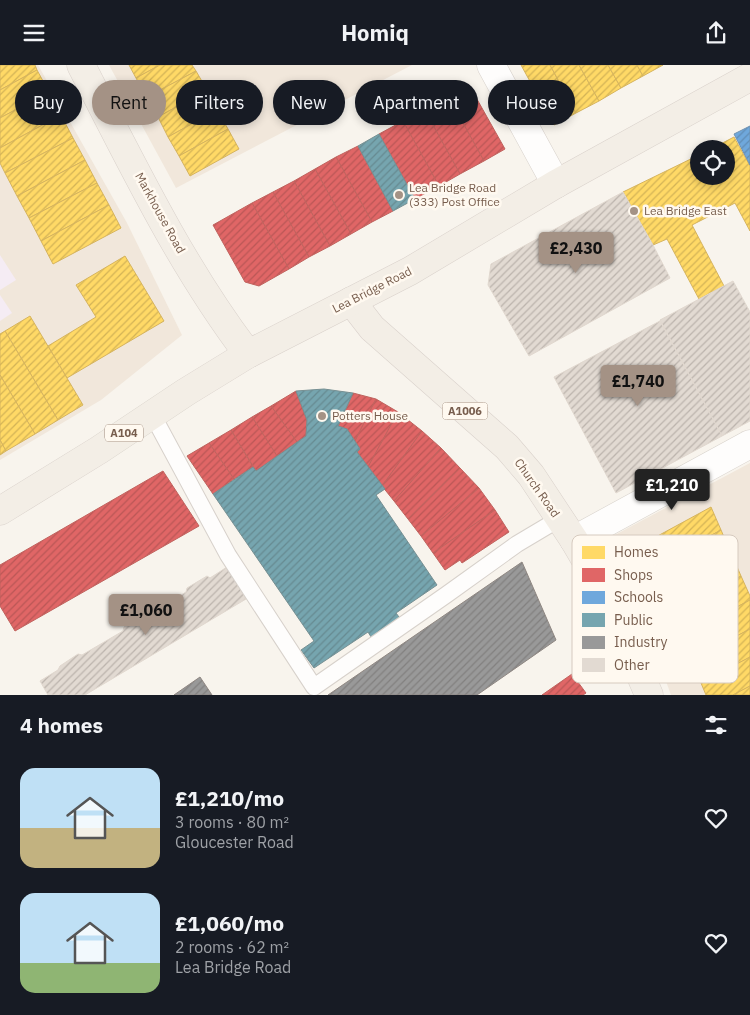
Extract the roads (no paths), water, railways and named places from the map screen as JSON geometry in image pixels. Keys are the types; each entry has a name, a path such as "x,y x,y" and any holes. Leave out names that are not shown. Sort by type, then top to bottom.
{"main road":[{"name":"Markhouse Road","path":"81,65 148,193 197,279 223,322 248,355"},
{"name":"Lea Bridge Road","path":"0,511 248,355 410,271 556,184 750,77"},
{"name":"Church Road","path":"351,301 385,341 507,447 531,475 572,540"},
{"name":"Church Road","path":"644,683 649,695"}],"street":[{"path":"491,65 556,184"},
{"path":"566,529 750,444"}],"lane":[{"path":"152,414 228,555 314,687 517,544 566,529"}],"place":[{"name":"Lea Bridge Road (333) Post Office","path":"399,195"},
{"name":"Lea Bridge East","path":"634,211"},
{"name":"Potters House","path":"322,416"}]}
